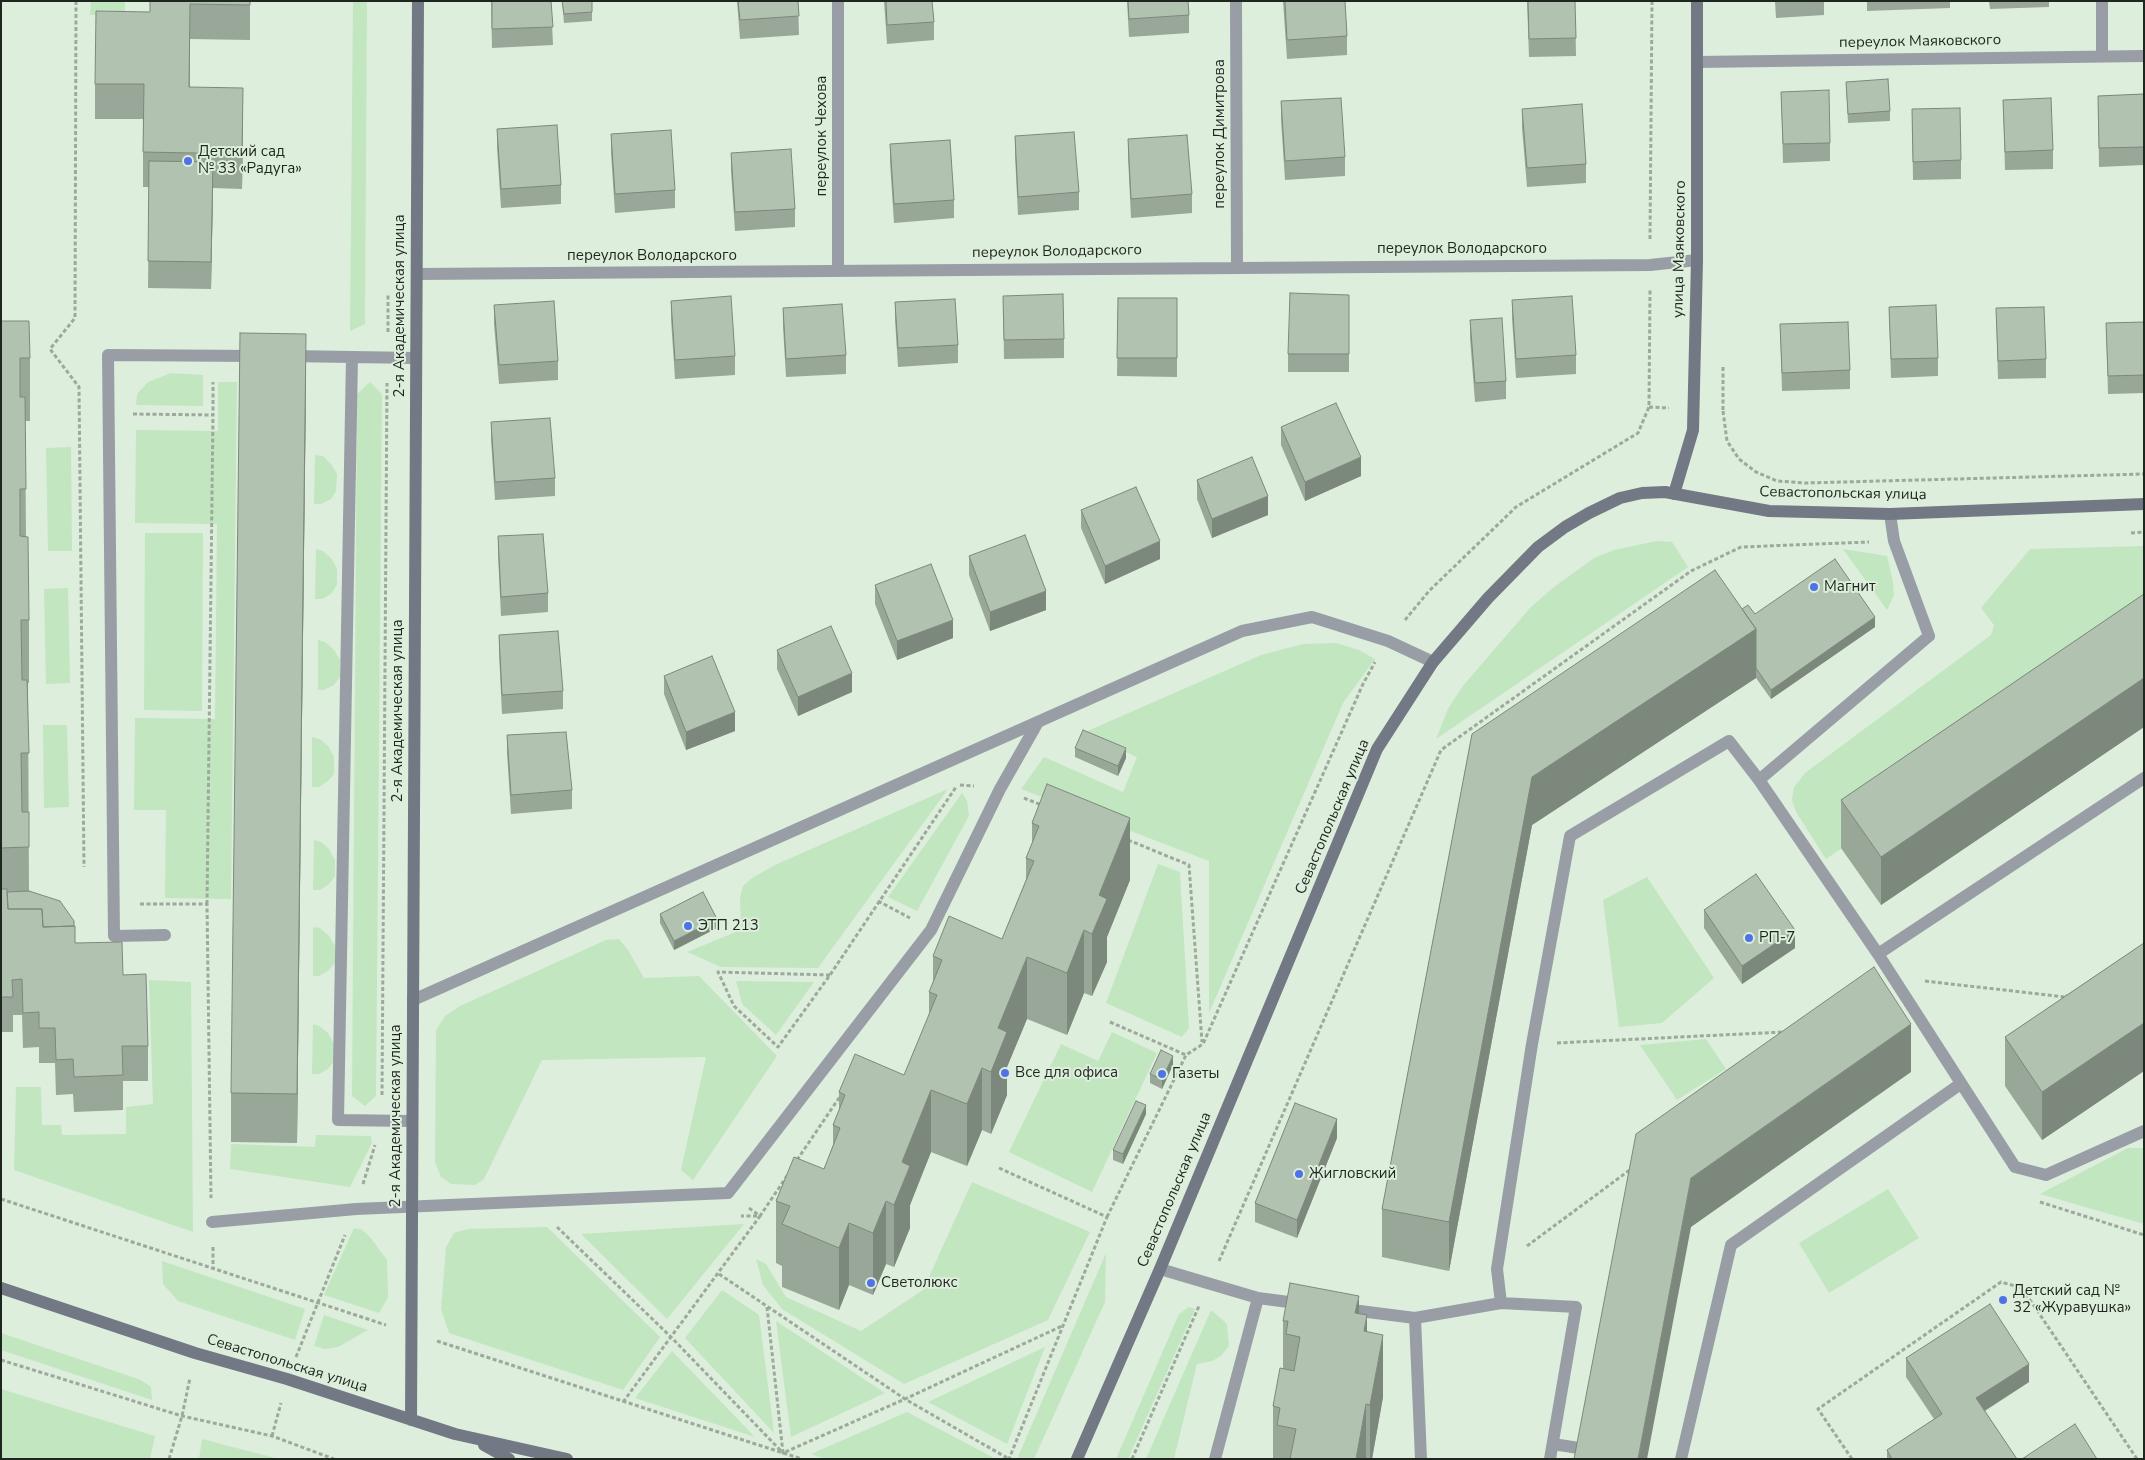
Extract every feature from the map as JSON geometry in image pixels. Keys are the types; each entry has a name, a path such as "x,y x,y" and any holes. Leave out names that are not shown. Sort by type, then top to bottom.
{"main road":[{"name":"2-я Академическая улица","path":"411,1420 418,1"},
{"name":"улица Маяковского","path":"1674,494 1692,430 1697,260 1697,1"},
{"name":"Севастопольская улица","path":"1077,1459 1160,1269 1377,749 1433,662 1501,585 1538,547 1564,527 1620,498 1642,493 1674,494 1769,511 1890,514 2144,504"},
{"name":"Севастопольская улица","path":"1,1288 196,1353 288,1379 411,1420 471,1437 567,1459"},
{"path":"471,1437 510,1459"}],"street":[{"name":"переулок Чехова","path":"838,1 838,270"},
{"name":"переулок Димитрова","path":"1236,1 1237,267"},
{"path":"2102,1 2102,56"},
{"name":"переулок Маяковского","path":"1697,62 2144,56"},
{"name":"переулок Володарского","path":"417,274 1650,265 1697,260"},
{"path":"165,935 114,936 108,355 416,358"},
{"path":"352,357 338,1120 412,1121"},
{"path":"1759,780 1929,636 1894,541 1890,514"},
{"path":"413,1000 1242,631 1312,617 1388,641 1433,662"},
{"path":"212,1222 356,1209 728,1193 931,930 1000,789 1038,722"},
{"path":"1501,1303 1497,1269 1532,1044 1570,836 1729,740 1759,780 1878,954 1959,1085 2014,1167 2046,1175 2144,1131"},
{"path":"1878,954 2144,778"},
{"path":"1681,1459 1731,1245 1959,1085"},
{"path":"1160,1269 1258,1298 1415,1318 1501,1303 1576,1307 1550,1459"},
{"path":"1216,1459 1258,1298"},
{"path":"1415,1318 1421,1459"},
{"path":"1553,1444 1585,1450"}],"path":[{"path":"76,1 75,318 50,349 79,387 84,867"},
{"path":"719,1274 905,1399 1009,1459 1107,1217 1186,1055 1202,1044 1363,684 1388,641 1429,591 1516,507 1638,433 1649,407 1652,1"},
{"path":"212,1222 207,904 213,374"},
{"path":"318,1303 356,1209 382,1120 387,374 353,375"},
{"path":"1723,411 1727,441 1739,459 1756,472 1777,481 1805,483 2144,474"},
{"path":"80,414 213,415"},
{"path":"2124,533 2144,532"},
{"path":"1132,1459 1441,750 1690,571 1741,547 1894,541"},
{"path":"830,975 718,972 734,1006 778,1047 830,975 958,784 1000,789 1044,806"},
{"path":"1126,839 1189,865 1202,1044"},
{"path":"113,904 207,904"},
{"path":"1892,977 2065,997 2073,992"},
{"path":"1110,1022 1186,1055"},
{"path":"1532,1044 1787,1032"},
{"path":"2014,1167 2035,1200 2144,1235"},
{"path":"999,1168 1107,1217"},
{"path":"1497,1269 1633,1168"},
{"path":"623,1402 760,1216 732,1216"},
{"path":"550,1220 670,1337 783,1453"},
{"path":"1852,1459 1818,1409 2002,1282 2022,1288 2137,1459"},
{"path":"767,1307 783,1453"},
{"path":"783,1453 1064,1325"},
{"path":"169,1459 182,1416 196,1353"},
{"path":"1,1360 182,1416 272,1436 334,1459"}],"green space":[{"path":"91,1 125,1 125,15 90,15"},
{"path":"353,2 367,2 365,324 350,331"},
{"path":"171,373 203,375 203,406 136,405 137,394 148,382"},
{"path":"218,382 237,382 231,899 165,898 166,810 134,810 135,718 215,719 217,524 135,523 136,430 218,431"},
{"path":"370,382 382,394 376,1096 365,1106 352,1096 357,394"},
{"path":"71,447 72,551 48,551 46,448"},
{"path":"315,455 323,456 337,474 336,491 331,499 321,504 314,504"},
{"path":"145,533 203,533 202,711 144,710"},
{"path":"1657,541 1672,542 1688,567 1436,739 1448,709 1462,687 1530,608 1554,587 1594,558 1614,550"},
{"path":"2144,546 2144,643 1826,859 1796,812 1792,800 1794,787 1805,773 1991,635 1994,625 1981,608 2030,549"},
{"path":"316,549 323,551 331,558 337,569 337,585 331,594 322,599 315,599"},
{"path":"1843,549 1887,556 1894,595 1887,610"},
{"path":"68,588 70,683 46,684 44,589"},
{"path":"318,640 325,642 334,650 340,660 340,677 334,685 324,690 318,690"},
{"path":"1336,643 1359,650 1375,659 1343,703 1209,1013 1209,861 1021,789 1044,757 1123,792 1137,757 1083,733 1261,655 1303,644"},
{"path":"43,725 67,725 69,807 44,808"},
{"path":"312,737 320,739 328,746 334,757 334,774 319,787 312,787"},
{"path":"948,789 818,968 721,967 687,952 741,930 740,898 743,886 752,878 775,865"},
{"path":"962,793 967,801 969,816 917,911 888,897"},
{"path":"314,840 321,842 329,849 335,860 335,876 329,884 320,890 313,890"},
{"path":"1158,864 1180,872 1189,1028 1182,1037 1106,1003"},
{"path":"1647,877 1714,978 1662,1023 1619,1027 1603,900"},
{"path":"313,927 320,928 329,936 335,946 335,963 328,971 319,976 313,976"},
{"path":"619,939 628,950 644,978 699,976 777,1056 693,1180 681,1170 706,1057 542,1060 484,1179 475,1185 451,1184 441,1177 435,1162 436,1030 445,1016 460,1006 606,940"},
{"path":"149,980 191,982 193,1232 14,1170 16,1087 41,1087 42,1125 61,1125 62,1135 126,1134 126,1107 153,1104"},
{"path":"736,981 814,982 776,1035 742,1004"},
{"path":"313,1024 328,1033 334,1044 334,1061 328,1069 319,1074 312,1074"},
{"path":"1112,1032 1157,1053 1092,1192 1009,1152 1061,1044 1098,1061"},
{"path":"1706,1039 1726,1069 1677,1100 1640,1045"},
{"path":"316,1135 371,1136 372,1143 350,1187 230,1169 231,1144 315,1147"},
{"path":"2128,1148 2144,1148 2144,1224 2040,1194"},
{"path":"972,1182 1090,1232 1048,1320 904,1384 782,1309 763,1285 756,1259 766,1264 786,1297 861,1331 923,1290"},
{"path":"1888,1189 1919,1238 1829,1293 1799,1243"},
{"path":"744,1224 667,1319 581,1234"},
{"path":"547,1227 660,1337 623,1390 449,1333 441,1309 446,1247 454,1233 468,1229"},
{"path":"354,1228 361,1229 370,1237 387,1260 388,1297 379,1313 324,1295"},
{"path":"1106,1253 1105,1302 1034,1459 1021,1459 1018,1457"},
{"path":"162,1261 305,1309 295,1340 178,1301 163,1284"},
{"path":"722,1290 759,1315 774,1433 685,1338"},
{"path":"1189,1307 1195,1309 1128,1459 1116,1459 1179,1314"},
{"path":"1211,1310 1227,1324 1229,1346 1221,1356 1212,1361 1197,1364 1174,1459 1146,1459"},
{"path":"324,1315 368,1330 338,1347 325,1349 314,1346"},
{"path":"776,1321 885,1393 791,1437"},
{"path":"1,1333 141,1380 151,1387 152,1400 1,1350"},
{"path":"1045,1347 1007,1444 928,1402"},
{"path":"672,1351 755,1437 635,1398"},
{"path":"1,1389 155,1436 150,1459 1,1459"},
{"path":"907,1412 994,1458 825,1459 811,1454"},
{"path":"202,1439 279,1459 199,1459"}],"building":[{"path":"150,1 250,1 250,5 190,4 189,87 243,88 242,154 143,152 144,84 95,84 96,11 150,12"},
{"path":"492,1 551,1 553,27 492,29"},
{"path":"562,1 592,1 592,12 564,14"},
{"path":"738,1 798,1 799,16 740,20"},
{"path":"886,1 932,1 934,22 887,25"},
{"path":"1128,1 1188,1 1189,15 1129,19"},
{"path":"1285,1 1345,1 1347,36 1287,40"},
{"path":"1528,1 1575,1 1576,38 1529,39"},
{"path":"1888,79 1890,111 1848,114 1846,82"},
{"path":"1829,90 1830,143 1783,144 1781,92"},
{"path":"2144,94 2144,147 2099,148 2098,96"},
{"path":"1341,98 1345,157 1285,161 1281,101"},
{"path":"2051,98 2053,150 2005,152 2003,100"},
{"path":"1582,104 1586,164 1527,168 1522,109"},
{"path":"1960,108 1961,160 1913,162 1912,109"},
{"path":"557,125 561,185 501,189 497,129"},
{"path":"671,130 675,190 615,194 611,134"},
{"path":"1074,132 1079,192 1018,197 1015,136"},
{"path":"1187,135 1192,194 1131,199 1128,139"},
{"path":"950,140 954,200 894,204 890,144"},
{"path":"791,149 795,209 735,212 731,153"},
{"path":"149,161 213,162 211,262 148,261"},
{"path":"1290,293 1349,295 1349,354 1288,354"},
{"path":"1063,294 1064,339 1004,340 1003,296"},
{"path":"731,296 735,356 675,360 671,301"},
{"path":"1572,296 1576,355 1516,359 1512,300"},
{"path":"1118,298 1177,298 1177,358 1117,358"},
{"path":"955,299 958,345 898,348 895,302"},
{"path":"554,301 558,361 499,365 494,305"},
{"path":"842,304 846,355 786,359 783,308"},
{"path":"1936,305 1938,358 1891,359 1889,307"},
{"path":"2044,307 2046,359 1998,361 1996,308"},
{"path":"1502,318 1506,381 1475,383 1470,320"},
{"path":"1,321 29,321 30,358 20,358 20,397 25,397 26,489 20,489 20,536 28,537 29,620 21,620 22,680 27,680 29,753 21,753 22,812 29,812 29,847 1,848"},
{"path":"1848,322 1850,370 1782,373 1780,324"},
{"path":"2144,322 2144,375 2108,376 2106,323"},
{"path":"240,333 306,334 297,1094 231,1093"},
{"path":"1336,403 1361,457 1305,482 1281,427"},
{"path":"550,418 555,478 495,482 491,422"},
{"path":"1252,457 1268,496 1212,519 1197,480"},
{"path":"1136,487 1160,541 1105,566 1081,510"},
{"path":"543,534 548,593 501,597 498,536"},
{"path":"1025,535 1046,591 990,612 969,556"},
{"path":"1835,559 1875,617 1771,690 1756,668 1756,629 1742,609 1748,605 1755,614"},
{"path":"931,564 953,620 897,641 875,585"},
{"path":"1715,570 1756,629 1532,777 1449,1222 1382,1209 1472,734"},
{"path":"2144,594 2144,678 1881,857 1841,800"},
{"path":"831,626 852,673 798,697 777,650"},
{"path":"558,631 563,691 502,695 499,635"},
{"path":"712,656 735,712 686,732 664,676"},
{"path":"1083,730 1126,748 1118,766 1075,748"},
{"path":"566,732 572,790 511,795 507,735"},
{"path":"1047,784 1130,818 1099,895 1107,899 1092,934 1084,930 1067,973 1027,957 998,1028 1007,1032 991,1072 982,1068 967,1104 931,1090 902,1162 910,1166 894,1205 886,1201 873,1233 849,1223 839,1248 782,1224 790,1206 776,1201 794,1157 824,1169 840,1128 833,1125 845,1095 839,1092 855,1054 904,1075 937,995 929,992 942,960 933,956 949,916 1002,939 1034,861 1026,858 1039,826 1032,823"},
{"name":"РП-7","path":"1756,874 1795,930 1742,966 1704,910"},
{"path":"1,889 7,889 8,909 42,909 43,927 75,926 75,943 122,942 123,975 146,974 148,1046 122,1046 123,1075 74,1077 73,1059 56,1060 55,1028 39,1028 39,1012 23,1013 22,979 12,980 13,997 1,997"},
{"path":"29,891 60,901 74,921 74,926 43,927 42,909 8,909 7,892"},
{"name":"ЭТП 213","path":"703,892 717,919 674,941 660,914"},
{"path":"2144,943 2144,1023 2042,1092 2005,1037"},
{"path":"1874,967 1911,1024 1691,1178 1638,1459 1574,1459 1636,1134"},
{"path":"1161,1050 1173,1056 1162,1079 1150,1074"},
{"path":"1136,1101 1146,1105 1123,1154 1113,1150"},
{"path":"1295,1103 1337,1119 1297,1220 1255,1203"},
{"path":"1290,1283 1359,1296 1355,1313 1367,1315 1364,1331 1383,1335 1370,1405 1366,1404 1356,1459 1290,1459 1296,1429 1277,1425 1280,1408 1273,1406 1280,1368 1294,1371 1300,1337 1286,1334 1288,1321 1283,1321"},
{"path":"1990,1304 2029,1364 1976,1398 2017,1459 1892,1459 1887,1450 1942,1414 1906,1358"},
{"path":"2075,1424 2097,1459 2022,1459"}],"place":[{"name":"Детский сад № 33 «Радуга»","path":"188,161"},
{"name":"Магнит","path":"1814,587"},
{"name":"ЭТП 213","path":"688,926"},
{"name":"РП-7","path":"1749,938"},
{"name":"Все для офиса","path":"1005,1073"},
{"name":"Газеты","path":"1162,1074"},
{"name":"Жигловский","path":"1299,1174"},
{"name":"Светолюкс","path":"871,1283"},
{"name":"Детский сад № 32 «Журавушка»","path":"2003,1300"}]}
